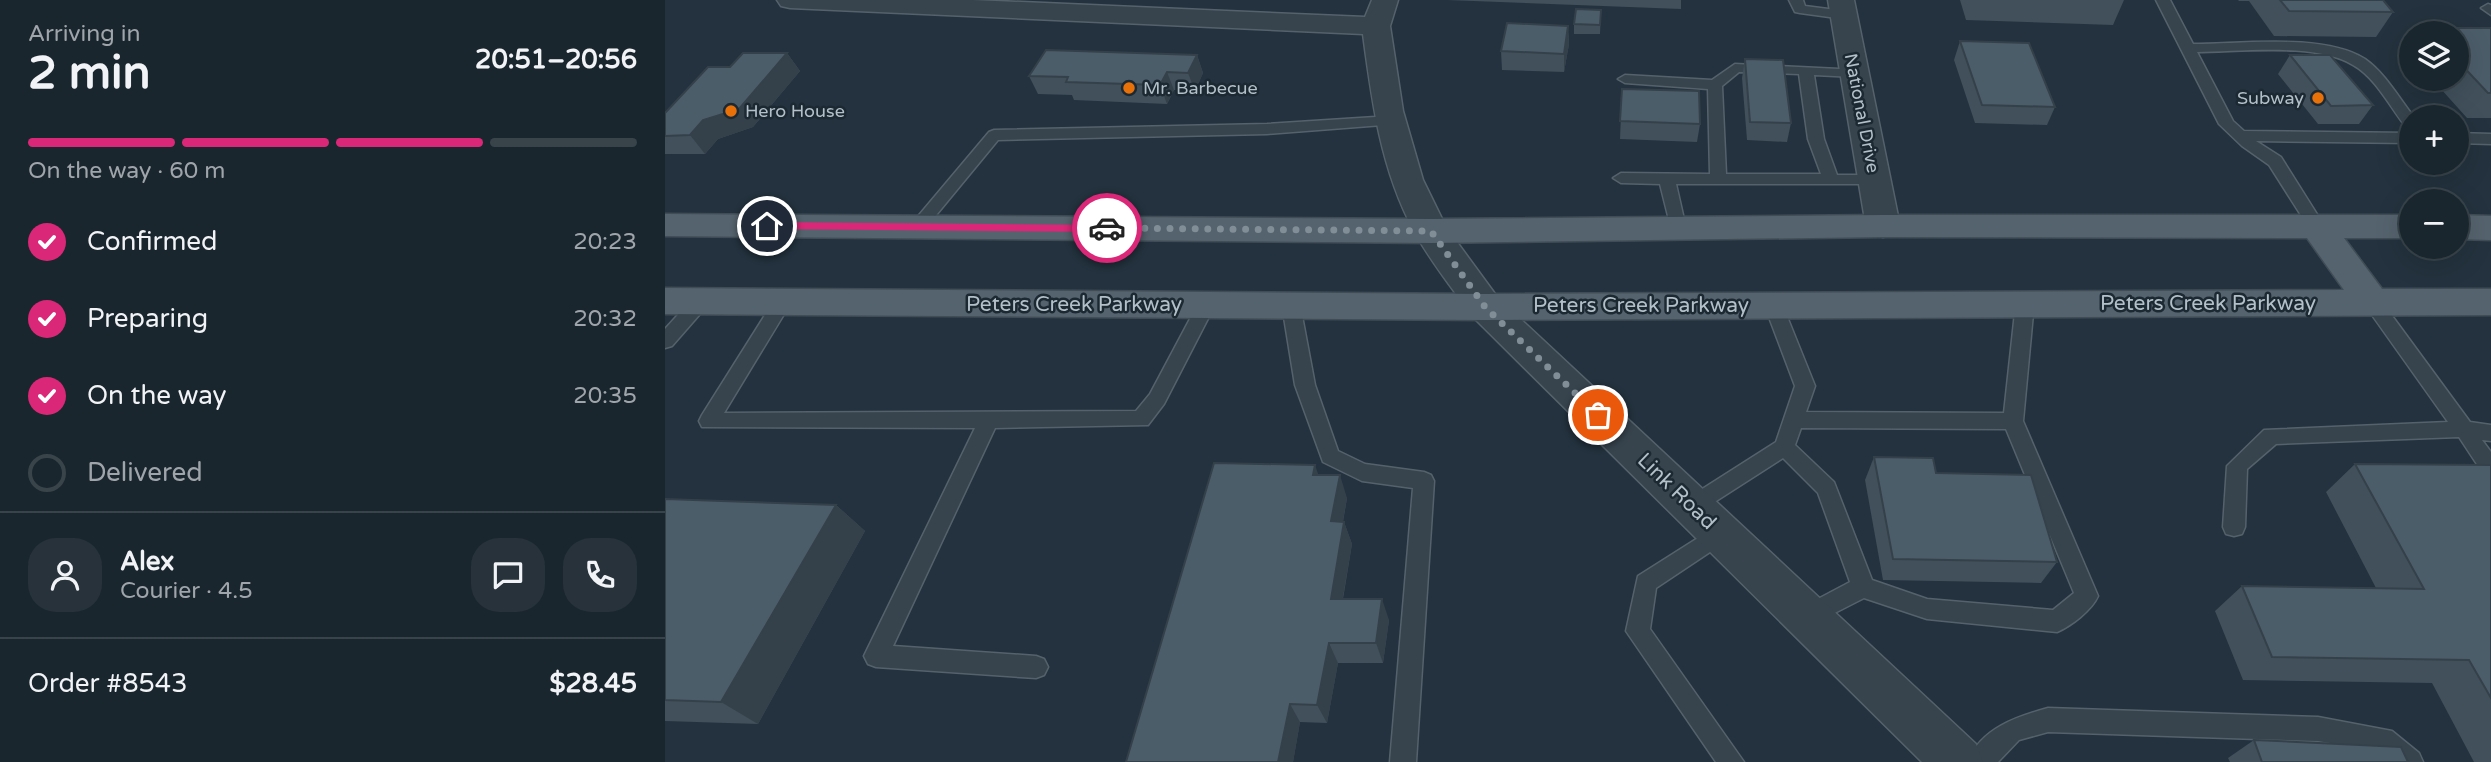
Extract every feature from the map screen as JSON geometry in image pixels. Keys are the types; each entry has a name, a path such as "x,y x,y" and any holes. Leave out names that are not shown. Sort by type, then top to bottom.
{"main road":[{"path":"665,225 1431,231 1884,226 2399,227"},
{"path":"2317,227 2373,303"},
{"path":"2469,228 2491,228"},
{"name":"Peters Creek Parkway","path":"665,301 1485,307 2491,302"}],"street":[{"path":"790,0 1380,13"},
{"name":"National Drive","path":"1842,8 1884,226"},
{"name":"Link Road","path":"1380,13 1391,121 1407,180 1431,231 1485,307 1958,762"}],"lane":[{"path":"1795,0 1800,9 1842,8"},
{"path":"2164,0 2227,124 2275,160 2317,227"},
{"path":"2188,48 2330,51 2346,54 2362,63 2399,109"},
{"path":"1625,79 1715,85 1735,68 1855,73"},
{"path":"1807,70 1816,139 1831,180"},
{"path":"1715,85 1718,179"},
{"path":"916,227 994,135 1267,129 1391,121"},
{"path":"2240,136 2399,138"},
{"path":"2469,138 2491,139"},
{"path":"1621,178 1875,180"},
{"path":"1667,179 1678,229"},
{"path":"665,341 701,301"},
{"path":"783,301 709,421 1141,419 1157,399 1206,305"},
{"path":"1807,616 1863,587 1927,609 2057,621 2087,596 2013,421 2025,303"},
{"path":"2373,303 2491,469"},
{"path":"1731,762 1638,631 1646,583 1706,519 1784,447 1805,386 1773,304"},
{"path":"1291,305 1305,385 1330,457 1362,472 1424,481 1403,762"},
{"path":"989,420 876,656 1036,667"},
{"path":"1793,420 2013,421"},
{"path":"2234,527 2237,466 2271,436 2464,429 2491,433"},
{"path":"1784,447 1827,488 1863,587"},
{"path":"1980,762 2012,730 2048,720 2318,729 2383,740 2410,762"}],"building":[{"path":"2280,0 2383,0 2393,12 2289,11"},
{"path":"1576,9 1601,10 1600,25 1574,24"},
{"path":"1507,23 1568,26 1564,54 1501,51"},
{"path":"2469,28 2491,28 2491,93 2469,73"},
{"path":"1960,41 2029,43 2055,107 1982,105"},
{"path":"1046,50 1197,55 1188,73 1167,72 1160,85 1066,82 1068,77 1029,76"},
{"path":"743,53 787,53 739,109 703,120 690,135 665,136 665,113 708,67 730,67"},
{"path":"2290,55 2330,55 2373,105 2331,106"},
{"path":"1745,59 1783,60 1791,123 1750,122"},
{"path":"1622,89 1699,91 1700,124 1620,121"},
{"path":"1874,457 1933,458 1936,473 2031,475 2057,562 1893,559"},
{"path":"1214,463 1315,465 1313,475 1340,475 1331,521 1344,522 1331,599 1382,599 1376,643 1329,643 1317,705 1290,704 1278,762 1126,762"},
{"path":"2355,464 2491,465 2491,698 2469,660 2272,657 2242,586 2424,589"},
{"path":"665,499 836,505 721,702 665,700"},
{"path":"2254,740 2401,747 2408,762 2262,762"}],"way so far":[{"path":"1107,228 1431,231 1485,307 1598,415"}],"place":[{"name":"Mr. Barbecue","path":"1129,88"},
{"name":"Subway","path":"2318,98"},
{"name":"Hero House","path":"731,111"}],"route":[{"path":"767,226 1107,228"}]}
